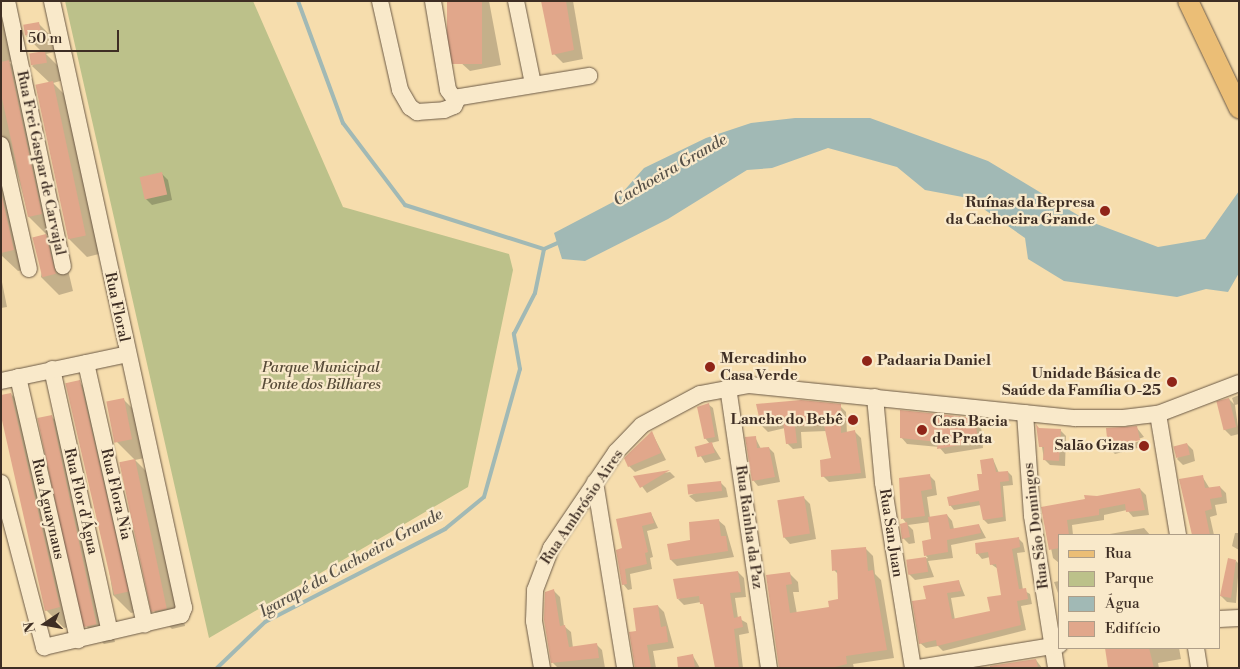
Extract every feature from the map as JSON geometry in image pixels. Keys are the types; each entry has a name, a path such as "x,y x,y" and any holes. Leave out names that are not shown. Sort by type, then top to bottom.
{"main road":[{"path":"1188,1 1239,108"}],"street":[{"name":"Rua Frei Gaspar de Carvajal","path":"7,1 63,266"},
{"name":"Rua Floral","path":"52,1 183,612 179,616 145,624"},
{"path":"380,1 400,90 410,107 428,113 444,110 454,106 458,98"},
{"path":"433,1 450,95 458,98 588,76"},
{"path":"516,1 533,84"},
{"path":"1,145 29,269"},
{"path":"1,381 128,354"},
{"name":"Rua Flora Nia","path":"86,363 145,624"},
{"name":"Rua Flor d'Água","path":"52,370 110,632"},
{"name":"Rua Aguaynaus","path":"18,377 78,640"},
{"name":"Rua Ambrósio Aires","path":"542,668 534,621 535,590 541,567 616,452 642,425 682,401 728,386 763,386 1075,418 1123,418 1158,414 1239,383"},
{"name":"Rua Rainha da Paz","path":"728,386 769,668"},
{"name":"Rua San Juan","path":"875,397 883,483 913,668"},
{"name":"Rua São Domingos","path":"1025,413 1032,516 1056,645 1056,668"},
{"path":"1158,414 1178,534"},
{"path":"595,482 625,668"},
{"path":"1,483 42,646 78,640 145,624"},
{"path":"1220,619 1239,618"},
{"path":"917,668 1056,645"},
{"path":"1196,649 1199,668"}],"green space":[{"name":"Parque Municipal Ponte dos Bilhares","path":"65,1 253,1 343,207 509,254 513,270 468,487 209,638"}],"water":[{"path":"795,118 870,118 988,161 1086,220 1158,247 1205,239 1239,191 1239,273 1228,292 1206,289 1177,297 1064,281 1028,259 1025,238 968,198 925,190 897,167 828,148 772,168 747,170 668,219 585,261 562,259 554,233 615,201 644,168 706,138 751,123"}],"building":[{"path":"447,1 482,1 482,64 447,64"},
{"path":"541,1 566,1 574,50 552,55"},
{"path":"39,22 41,33 25,36 23,25"},
{"path":"45,51 47,63 31,65 29,54"},
{"path":"9,60 42,214 28,217 1,94 1,62"},
{"path":"53,81 86,236 68,239 35,85"},
{"path":"162,172 167,194 145,200 140,177"},
{"path":"1,192 14,250 1,253"},
{"path":"46,234 56,274 42,277 32,237"},
{"path":"80,380 129,591 114,595 65,383"},
{"path":"11,393 60,607 45,611 1,416 1,395"},
{"path":"124,398 132,439 114,443 106,401"},
{"path":"1229,398 1236,427 1224,430 1216,401"},
{"path":"801,400 841,404 841,433 855,430 861,473 821,477 820,460 831,458 824,425 795,426 797,443 786,444 783,422 761,426 756,404"},
{"path":"709,403 715,437 704,439 697,407"},
{"path":"900,410 975,418 978,442 937,449 938,442 900,438"},
{"path":"52,415 96,624 82,627 37,418"},
{"path":"1036,424 1039,428 1061,429 1059,461 1043,460 1044,447 1039,447"},
{"path":"1137,426 1140,440 1108,448 1106,428"},
{"path":"652,431 661,453 628,467 624,458"},
{"path":"756,436 757,448 769,447 775,477 752,481 745,437"},
{"path":"712,442 715,453 697,457 695,447"},
{"path":"1187,443 1190,455 1176,458 1173,446"},
{"path":"993,458 996,472 1008,471 1009,481 1000,482 1003,517 983,520 979,501 949,506 947,497 979,490 977,474 982,474 980,460"},
{"path":"135,459 167,609 151,612 119,462"},
{"path":"670,470 640,488 633,476"},
{"path":"930,474 932,489 921,491 925,516 901,519 899,478"},
{"path":"1203,475 1205,488 1220,486 1222,497 1210,499 1212,509 1205,511 1210,534 1192,534 1179,479"},
{"path":"721,481 722,491 688,494 687,485"},
{"path":"1140,488 1145,510 1126,512 1125,504 1099,509 1099,515 1067,520 1069,534 1058,534 1058,548 1049,550 1041,507 1085,499 1084,495 1097,496"},
{"path":"804,496 810,534 783,538 777,500"},
{"path":"651,512 654,523 642,526 648,552 645,553 647,564 625,569 627,584 622,585 616,550 622,548 616,519"},
{"path":"947,514 950,529 979,524 981,533 947,540 948,552 924,556 922,541 931,539 928,517"},
{"path":"719,519 721,536 726,536 728,551 670,560 667,544 690,540 689,522"},
{"path":"907,522 910,537 902,539 900,524"},
{"path":"1019,537 1020,547 1012,549 1019,589 1026,588 1028,599 1017,601 1021,625 937,646 936,640 919,644 912,601 926,599 923,586 959,580 961,591 947,593 952,619 990,611 987,597 1001,595 996,564 990,565 988,552 976,554 975,543"},
{"path":"866,547 868,571 873,570 887,650 846,656 847,664 831,668 779,668 766,575 790,572 792,584 786,585 790,613 829,607 828,601 838,599 837,570 832,571 831,550"},
{"path":"926,557 928,572 908,575 906,560"},
{"path":"1228,558 1236,560 1231,598 1220,596"},
{"path":"738,571 741,592 730,593 734,618 741,616 743,627 734,629 739,668 715,668 703,604 700,604 699,596 677,599 673,579"},
{"path":"554,589 560,626 565,625 569,647 597,643 599,658 551,663 544,620 545,592"},
{"path":"658,605 661,627 666,626 668,642 647,645 651,668 635,668 629,632 636,631 633,608"},
{"path":"1105,649 1149,649 1154,668 1108,668"},
{"path":"693,654 695,668 678,668 677,657"},
{"path":"1036,659 1038,668 990,668 990,666"}],"waterway":[{"path":"298,1 343,123 405,205 544,249"},
{"name":"Cachoeira Grande","path":"544,249 560,242"},
{"name":"Igarapé da Cachoeira Grande","path":"217,668 265,622 445,529 484,497 520,369 514,334 535,293 544,249"}],"place":[{"name":"Ruínas da Represa da Cachoeira Grande","path":"1105,211"},
{"name":"Padaaria Daniel","path":"867,361"},
{"name":"Mercadinho Casa Verde","path":"710,367"},
{"name":"Unidade Básica de Saúde da Família O-25","path":"1172,382"},
{"name":"Lanche do Bebê","path":"853,420"},
{"name":"Casa Bacia de Prata","path":"922,430"},
{"name":"Salão Gizas","path":"1144,446"}]}
